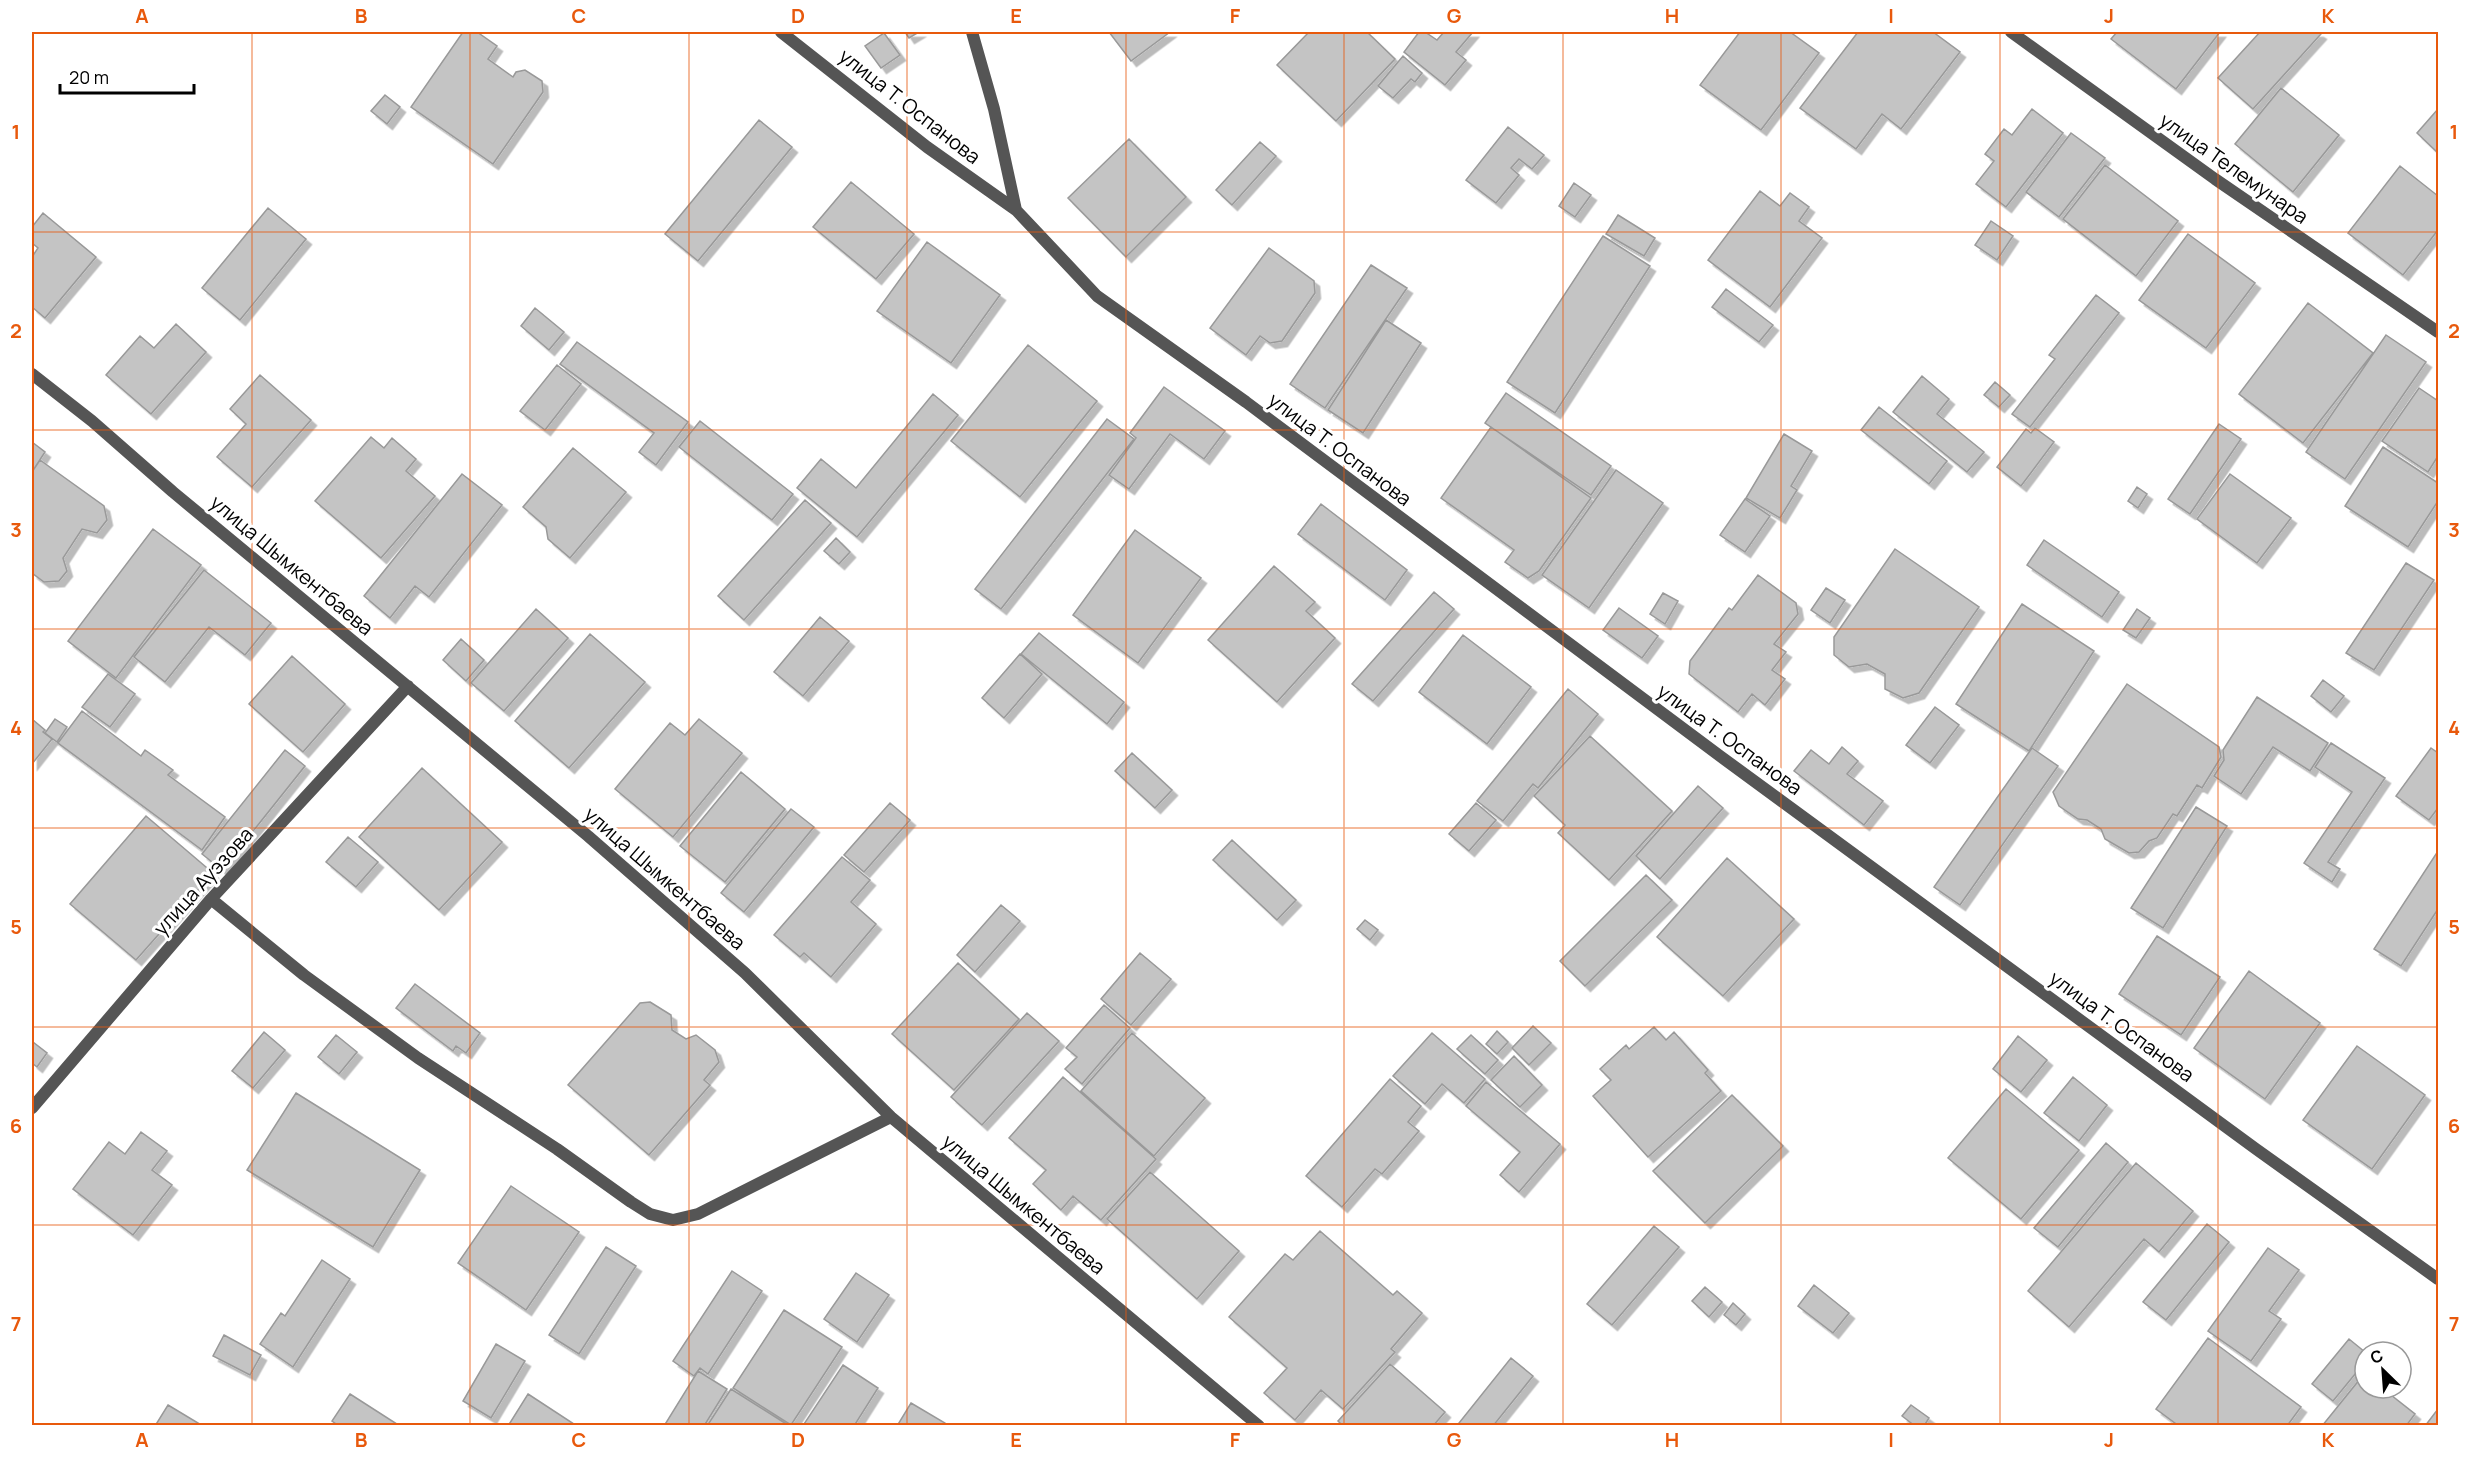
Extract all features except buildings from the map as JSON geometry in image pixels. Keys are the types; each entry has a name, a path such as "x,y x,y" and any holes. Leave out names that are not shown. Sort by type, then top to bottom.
{"street":[{"name":"улица Т. Оспанова","path":"781,32 927,147 1016,210 1097,296 1246,402 1720,756 2256,1149 2439,1279"},
{"name":"улица Т. Оспанова","path":"972,32 994,110 1016,210"},
{"name":"улица Телемунара","path":"2011,32 2215,179 2439,333"},
{"name":"улица Шымкентбаева","path":"32,374 92,421 173,492 588,836 745,973 891,1117 1259,1425"},
{"name":"улица Ауэзова","path":"32,1108 211,899 408,686"},
{"path":"211,899 304,975 418,1058 557,1149 650,1214 673,1220 698,1214 891,1117"}]}
